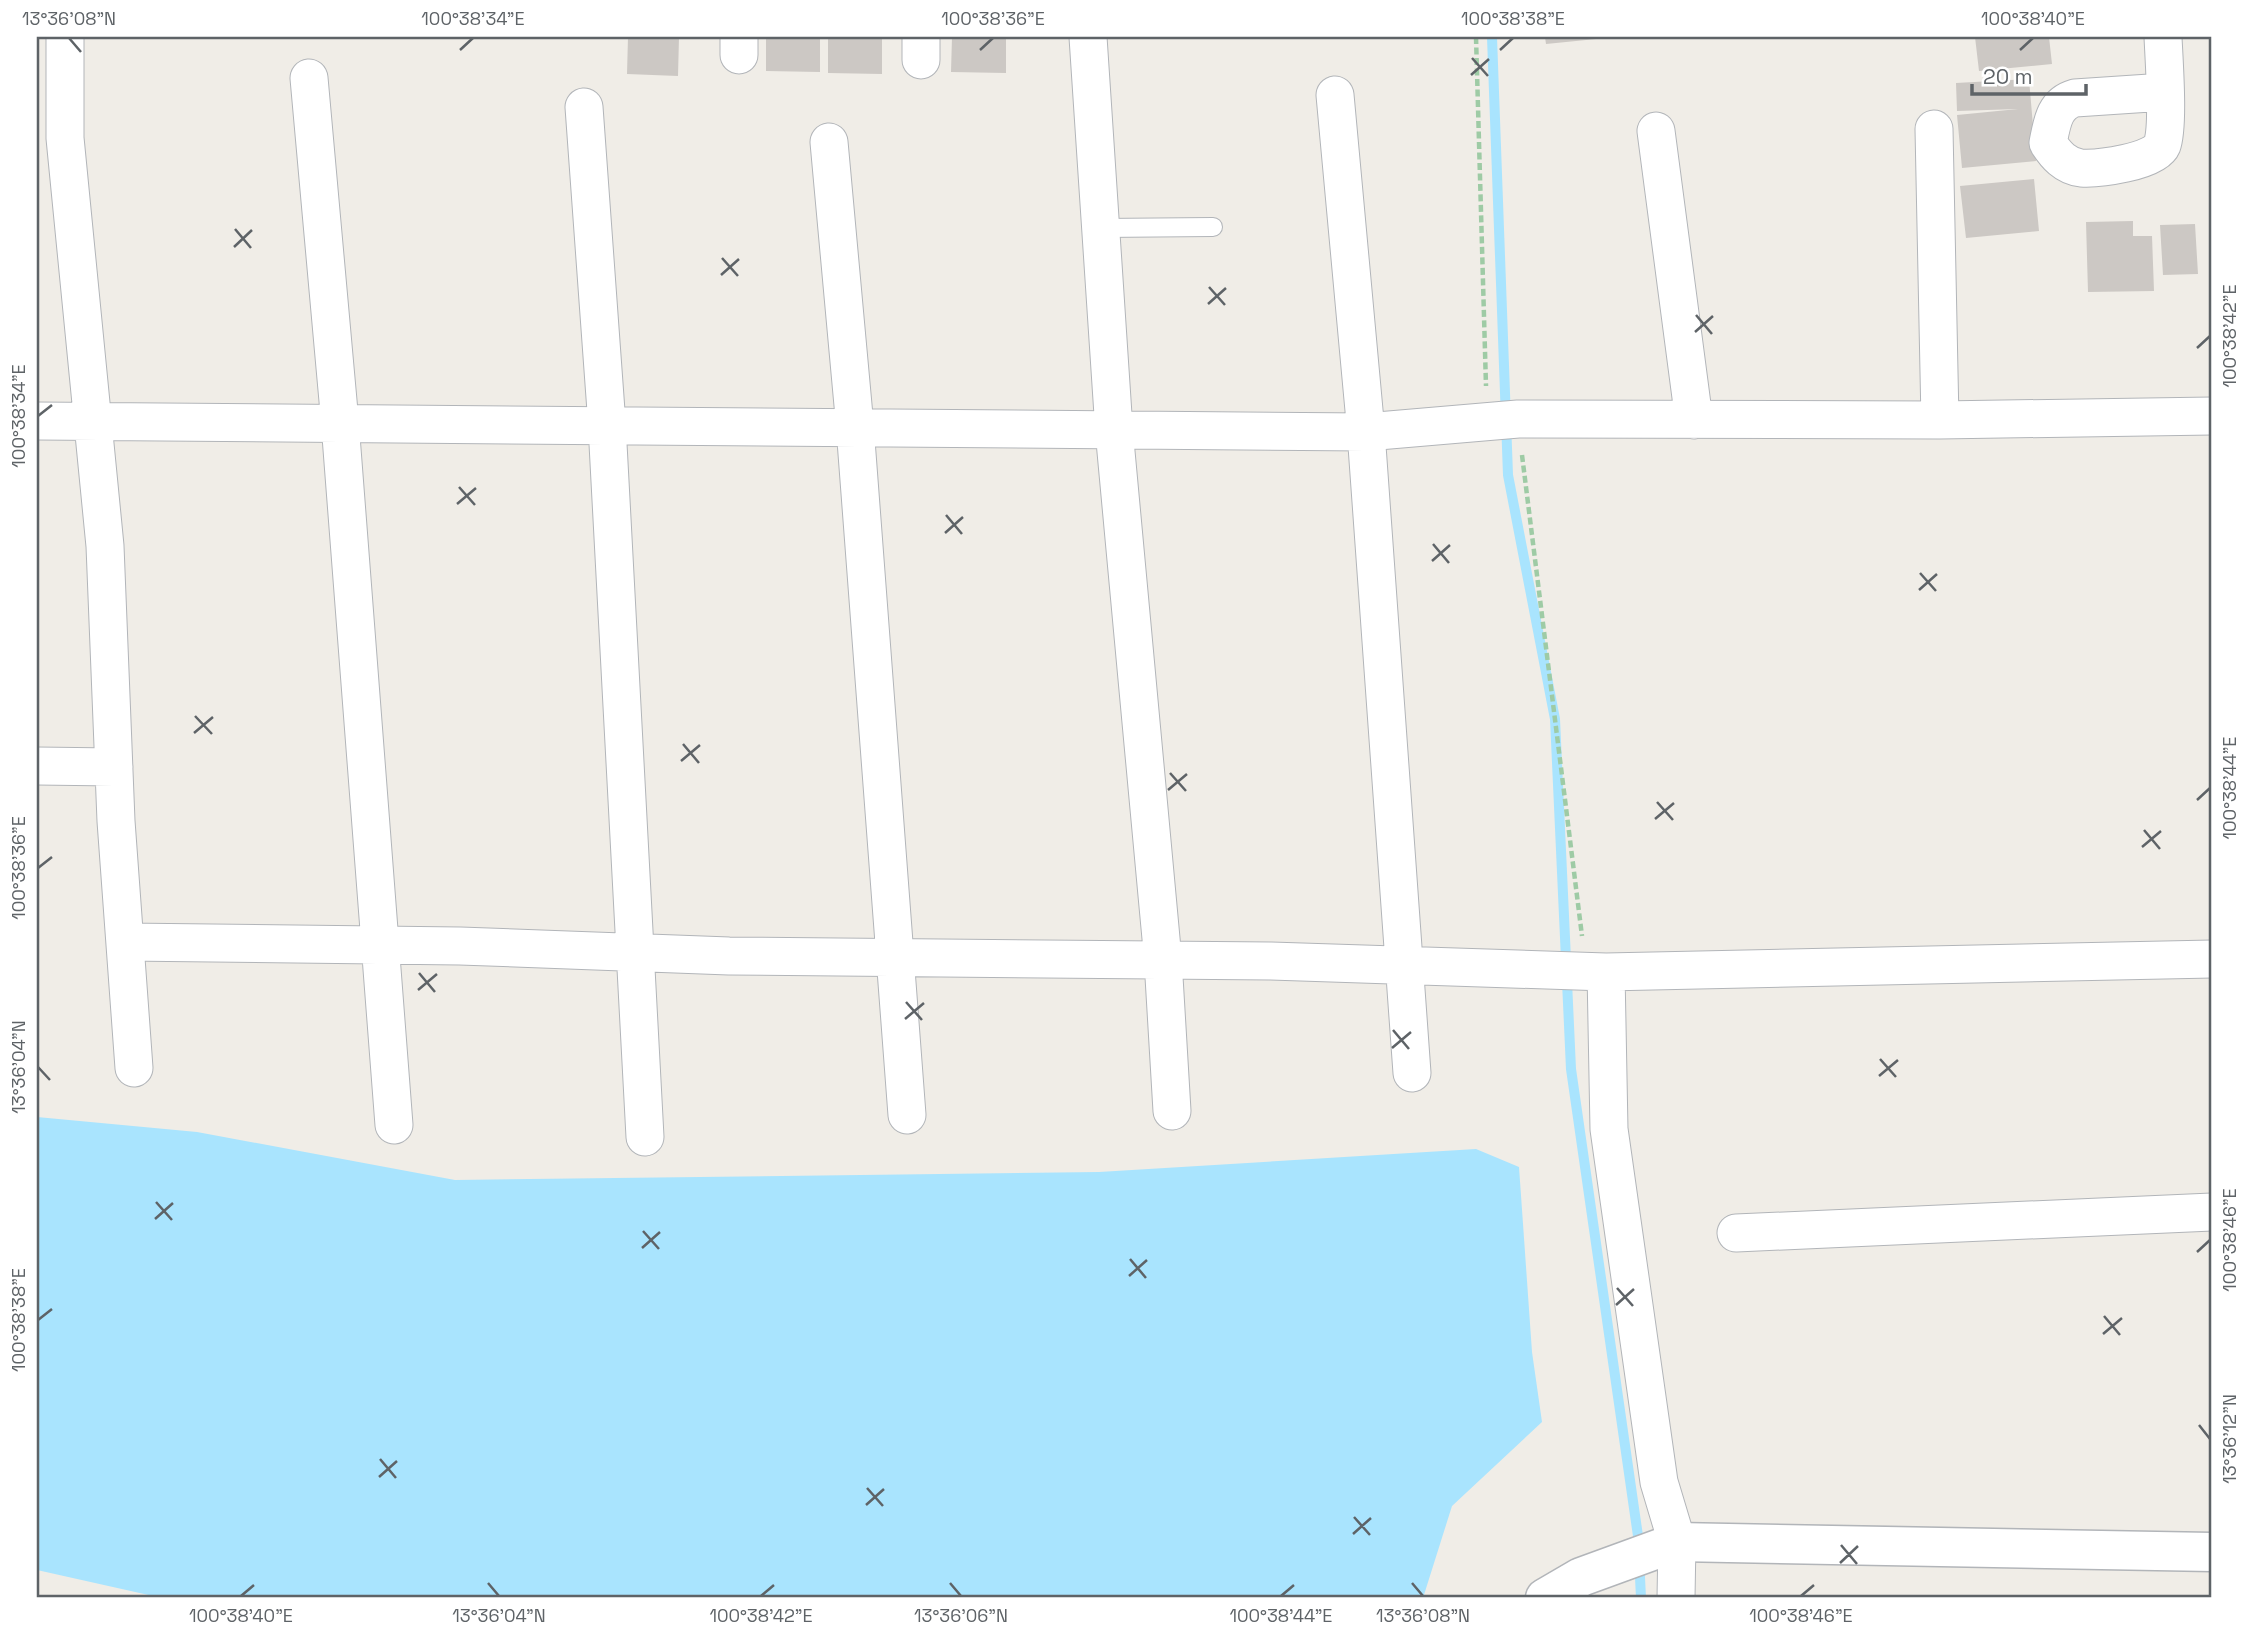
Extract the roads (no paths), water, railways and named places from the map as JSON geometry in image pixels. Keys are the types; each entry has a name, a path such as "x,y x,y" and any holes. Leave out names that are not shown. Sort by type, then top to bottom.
{"street":[{"path":"65,37 65,138 105,546 114,767 134,1068"},
{"path":"1088,37 1114,430 1163,960 1172,1111"},
{"path":"2163,37 2165,92"},
{"path":"309,78 340,422 394,1125"},
{"path":"1335,95 1366,432 1412,1073"},
{"path":"584,107 607,425 645,1137"},
{"path":"1934,129 1940,420"},
{"path":"1656,131 1694,420"},
{"path":"830,142 855,427 907,1115"},
{"path":"37,421 1366,432 1503,420 1940,420 2212,416"},
{"path":"37,766 114,767"},
{"path":"125,942 1580,970 2212,959"},
{"path":"1580,970 1609,1129 1660,1482 1678,1542 1676,1598"},
{"path":"1736,1233 2212,1212"},
{"path":"1545,1598 1581,1577 1678,1542 2212,1552"}],"lane":[{"path":"1101,228 1213,227"}],"water":[{"path":"37,1117 197,1132 455,1180 1099,1172 1476,1149 1519,1167 1532,1352 1542,1422 1452,1506 1423,1598 162,1598 37,1570"}],"waterway":[{"path":"1492,37 1508,475 1555,719 1571,1069 1638,1536 1641,1598"}]}
